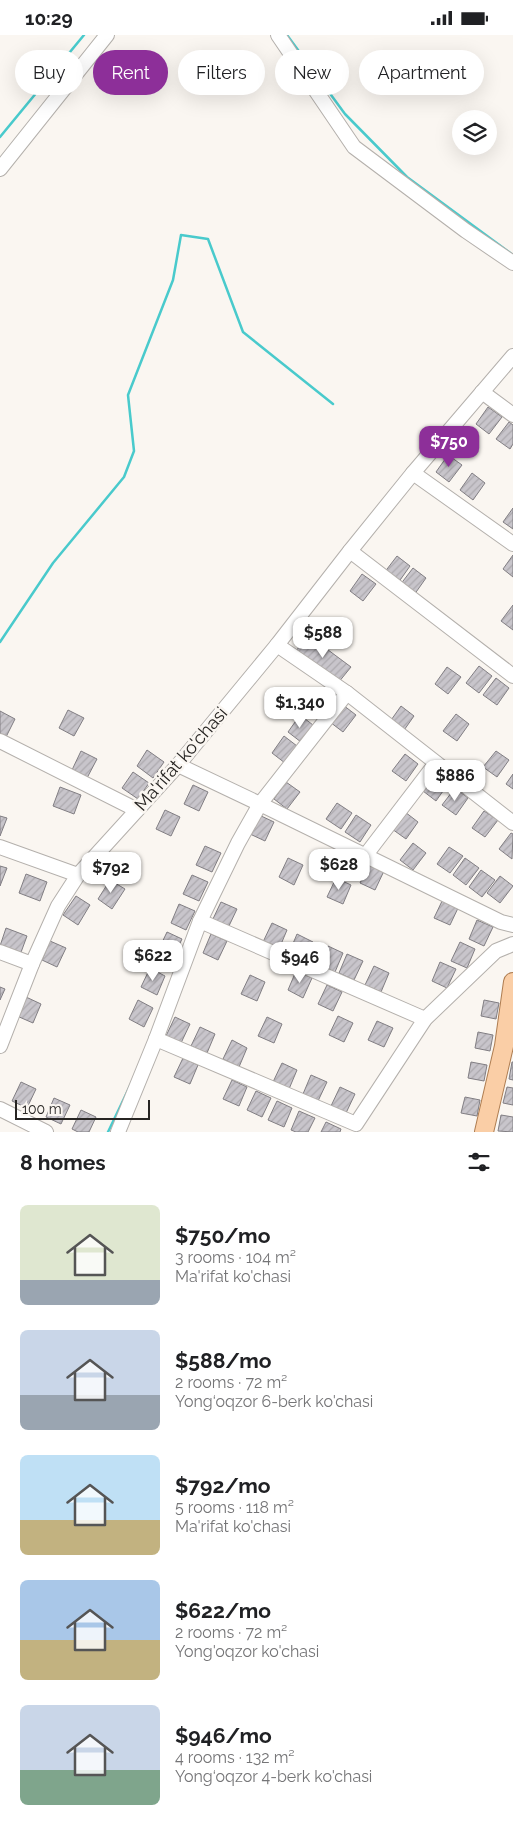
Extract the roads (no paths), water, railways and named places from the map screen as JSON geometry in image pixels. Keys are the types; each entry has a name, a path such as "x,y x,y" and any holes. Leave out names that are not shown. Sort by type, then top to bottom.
{"main road":[{"path":"484,1132 504,1046 513,982"}],"street":[{"path":"0,169 107,35"},
{"path":"278,35 354,147 466,231 513,263"},
{"name":"Ma'rifat ko'chasi","path":"0,1046 32,963 58,907 78,875 178,765 277,645 413,473 513,356"},
{"path":"482,393 513,415"},
{"path":"413,473 513,544"},
{"path":"350,551 513,676"},
{"path":"277,645 346,693 513,823"},
{"path":"118,1132 156,1039 200,921 238,843 260,804 346,693"},
{"path":"0,741 137,810"},
{"path":"365,855 436,763"},
{"path":"178,765 501,922 513,925"},
{"path":"0,847 78,875"},
{"path":"200,921 425,1019"},
{"path":"156,1039 356,1124 425,1019 496,951 513,944"},
{"path":"0,952 32,963"},
{"path":"0,1109 46,1132"}],"waterway":[{"path":"0,137 84,35"},
{"path":"287,35 345,114 407,177 513,255"},
{"path":"0,642 53,563 124,477 134,451 128,395 173,280 181,235 208,239 243,332 333,404"},
{"path":"108,1132 130,1086"}]}
